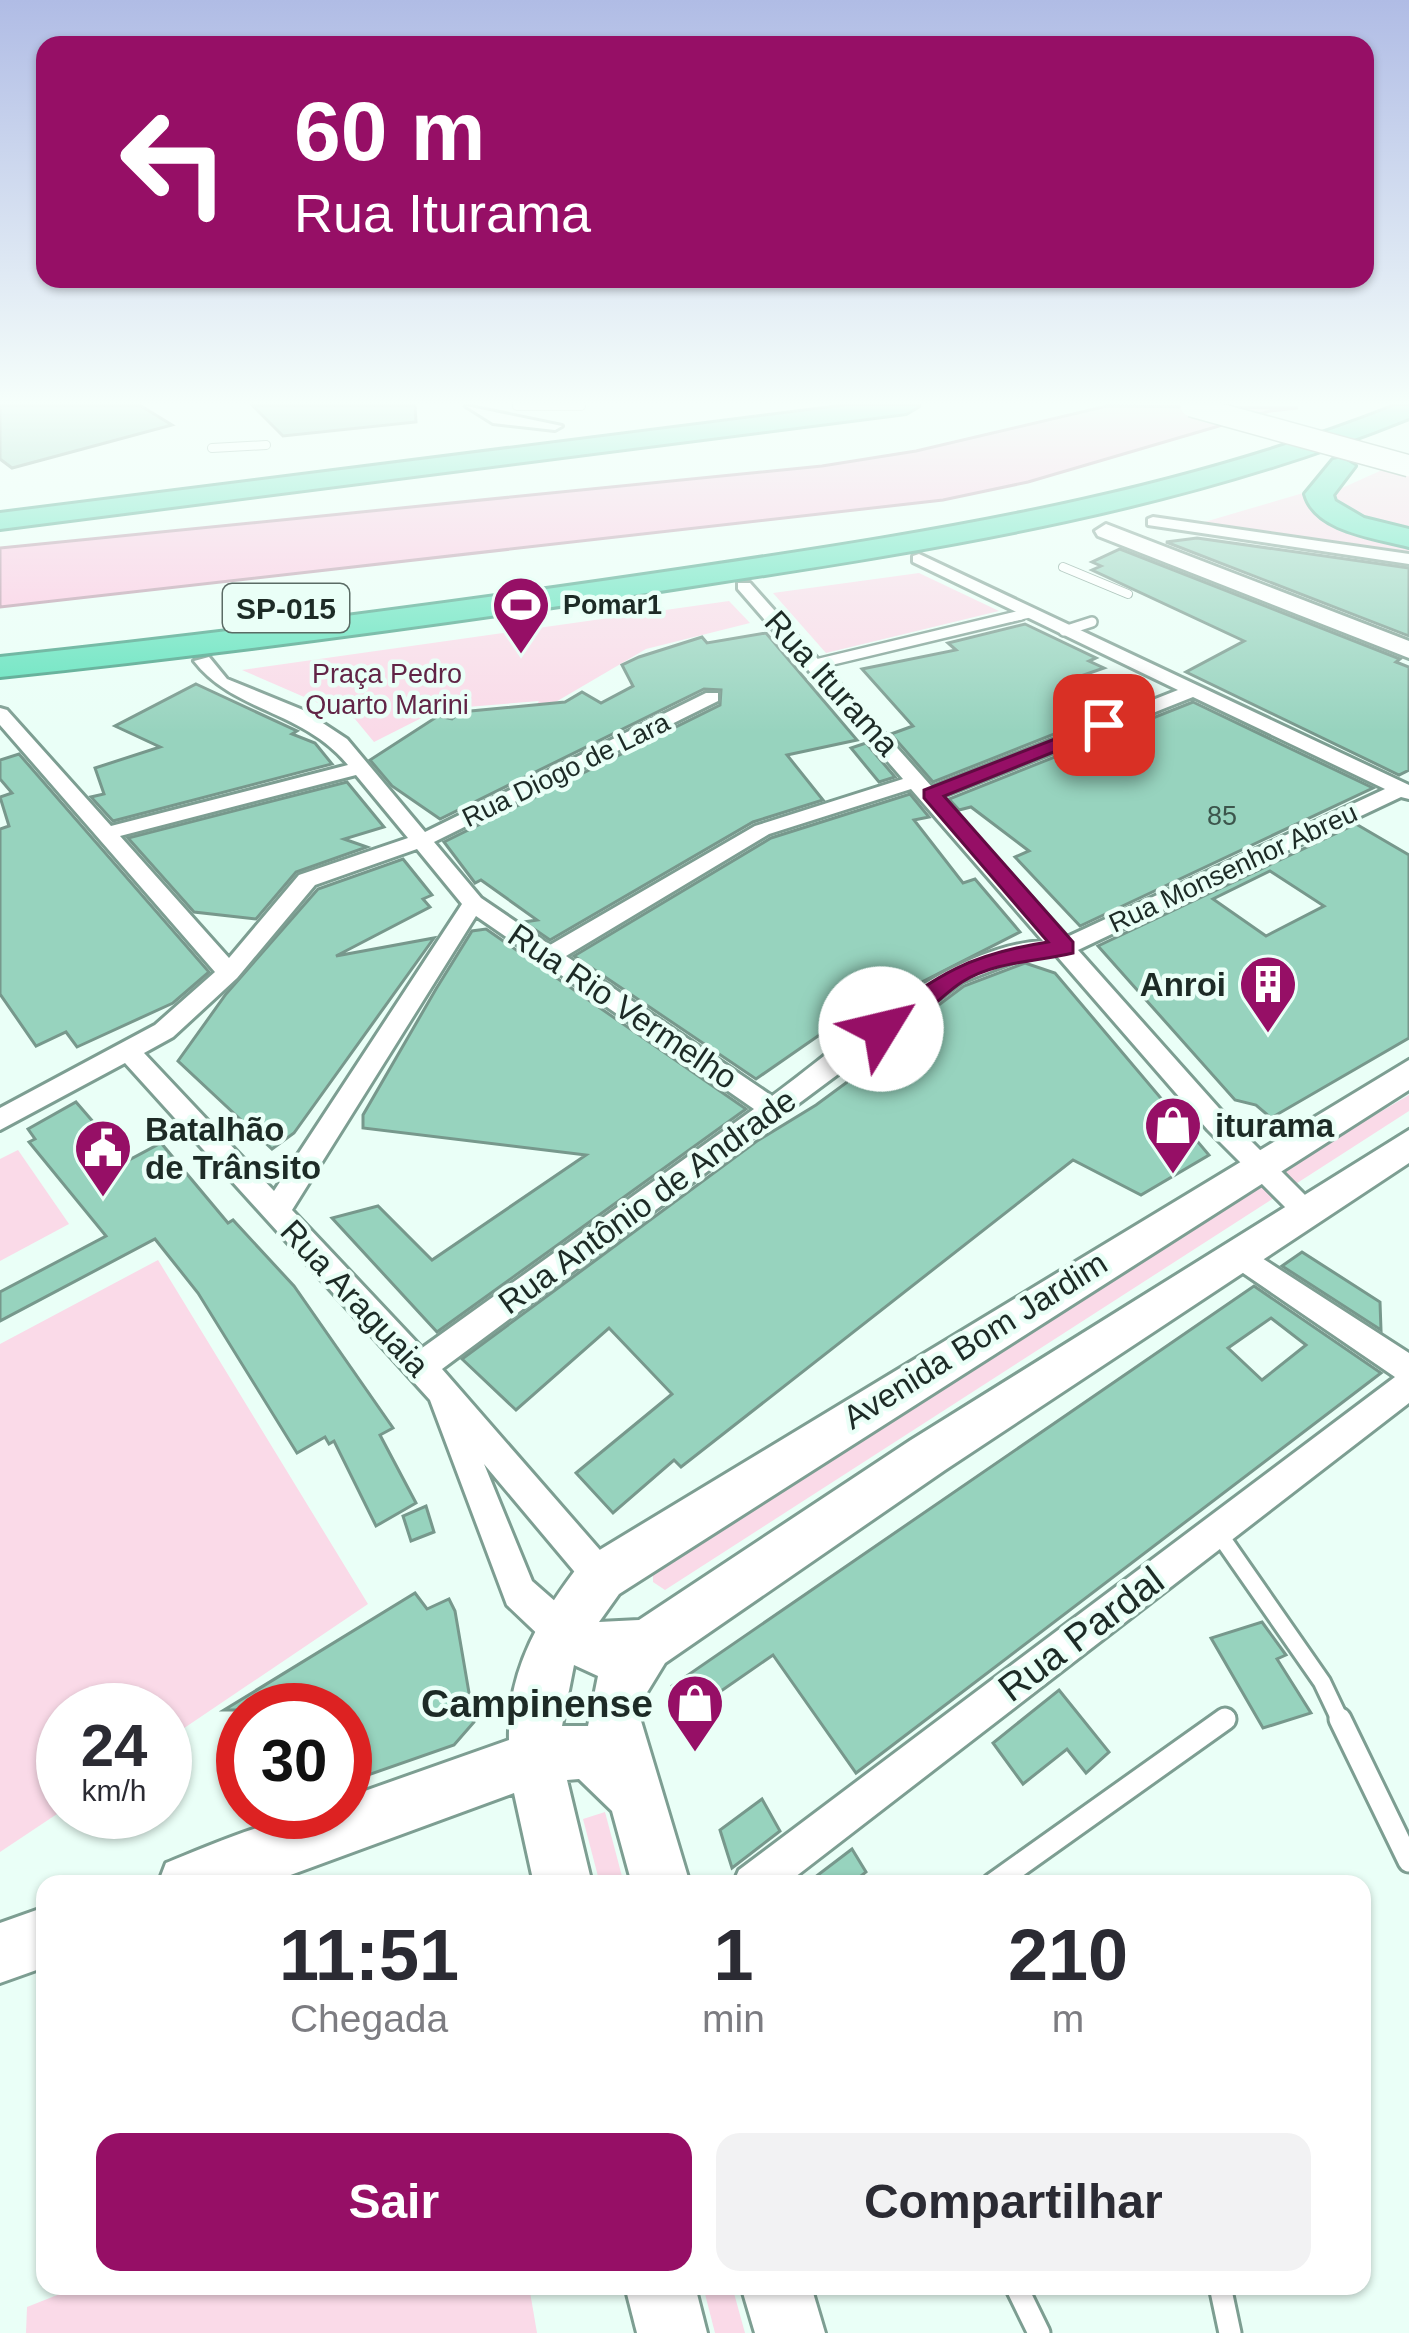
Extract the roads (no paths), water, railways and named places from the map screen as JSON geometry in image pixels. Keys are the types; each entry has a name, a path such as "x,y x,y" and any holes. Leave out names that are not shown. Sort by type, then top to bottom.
{"highway":[{"path":"0,521 48,515"},
{"name":"SP-015","path":"0,641 572,575 977,515"},
{"path":"0,667 444,616 1080,515"},
{"path":"1024,543 1127,515"},
{"path":"0,683 203,661 1106,531 1153,534 1207,515"},
{"path":"1339,515 1354,524 1409,538"},
{"path":"140,653 517,592 572,575"}],"main road":[{"path":"1153,534 1194,529"},
{"path":"1153,534 1409,650"},
{"name":"Avenida Bom Jardim","path":"560,1630 601,1577 1257,1163 1409,1073"},
{"name":"Avenida Bom Jardim","path":"647,1645 1409,1144"},
{"path":"561,1875 535,1758 540,1679 560,1630 599,1650 647,1645"},
{"path":"647,1645 615,1701 614,1720 658,1875"},
{"path":"212,1875 535,1758 589,1751 609,1762 637,1801"},
{"path":"0,1954 36,1940"},
{"path":"662,2295 672,2333"},
{"path":"779,2295 790,2333"}],"street":[{"path":"1194,529 1409,560"},
{"path":"919,559 1405,791"},
{"name":"Rua Iturama","path":"744,586 1257,1163 1305,1209"},
{"name":"Rua Rio Vermelho","path":"203,661 221,683 322,729 473,903 772,1109"},
{"path":"549,956 762,830 924,787 1191,691"},
{"name":"Rua Diogo de Lara","path":"0,1120 164,1031 229,973 307,880 343,863 419,841 712,697"},
{"path":"0,714 229,973"},
{"path":"108,833 360,768"},
{"name":"Rua Monsenhor Abreu","path":"1065,947 1405,791"},
{"path":"275,1213 473,903"},
{"name":"Rua Antônio de Andrade","path":"428,1376 772,1109 954,976 1027,950 1065,947"},
{"name":"Rua Araguaia","path":"129,1052 428,1376 601,1577"},
{"path":"1237,1254 1409,1370"},
{"name":"Rua Araguaia","path":"428,1376 519,1593 560,1630"},
{"name":"Rua Pardal","path":"765,1875 1409,1384"}],"lane":[{"path":"1064,567 1128,594"},
{"path":"816,664 1027,614"},
{"path":"1064,632 1093,622"},
{"path":"1217,1531 1322,1682 1409,1861"},
{"path":"1006,1875 1227,1718"},
{"path":"1020,2295 1039,2333"},
{"path":"1222,2295 1230,2333"}],"place":[{"name":"Pomar1","path":"521,656"},
{"name":"Anroi","path":"1268,1035"},
{"name":"iturama","path":"1173,1176"},
{"name":"Batalhão de Trânsito","path":"103,1199"},
{"name":"Campinense","path":"695,1754"}],"park label":[{"name":"Praça Pedro Quarto Marini","path":"387,690"}]}
